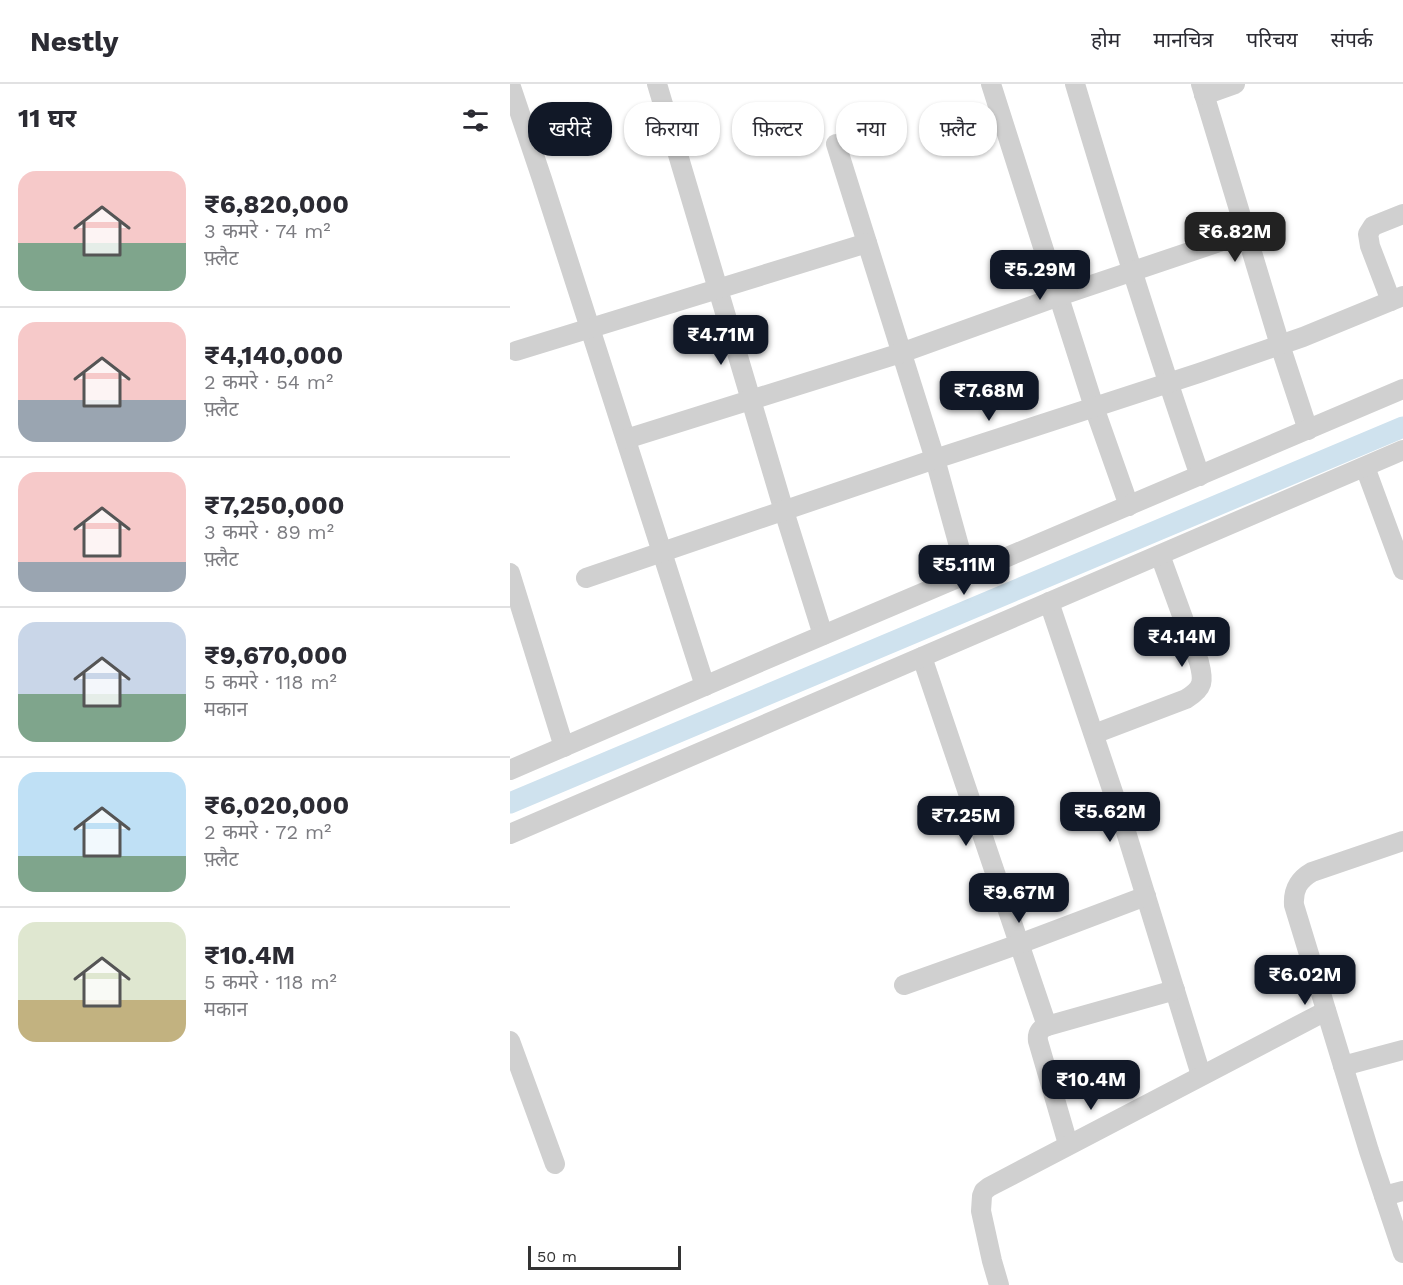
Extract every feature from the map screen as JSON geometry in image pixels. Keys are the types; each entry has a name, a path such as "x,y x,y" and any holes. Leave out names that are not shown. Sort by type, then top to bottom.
{"street":[{"path":"510,84 518,132 590,328 705,686"},
{"path":"657,84 823,635"},
{"path":"991,84 1094,407 1129,506"},
{"path":"1075,84 1132,272 1200,476"},
{"path":"1235,84 1203,89 1280,345 1308,429"},
{"path":"840,156 935,459 967,575"},
{"path":"586,578 1280,345 1397,298 1370,246 1368,234 1373,226 1403,214"},
{"path":"626,439 901,353 1059,296 1246,233"},
{"path":"516,351 867,243"},
{"path":"510,770 1403,389"},
{"path":"510,834 1403,450"},
{"path":"1365,467 1403,570"},
{"path":"1094,734 1186,699 1196,693 1202,685 1200,662 1160,555"},
{"path":"510,573 564,747"},
{"path":"1049,602 1122,819 1201,1075"},
{"path":"922,657 1047,1026"},
{"path":"1403,841 1312,872 1305,876 1296,887 1293,896 1343,1066 1394,1194 1403,1253"},
{"path":"903,985 1146,896"},
{"path":"1068,1144 1038,1041 1040,1031 1047,1026 1175,990"},
{"path":"999,1285 981,1210 984,1191 1005,1177 1326,1011"},
{"path":"510,1041 555,1164"},
{"path":"1343,1066 1403,1050"}],"waterway":[{"path":"510,803 1403,427"}]}
